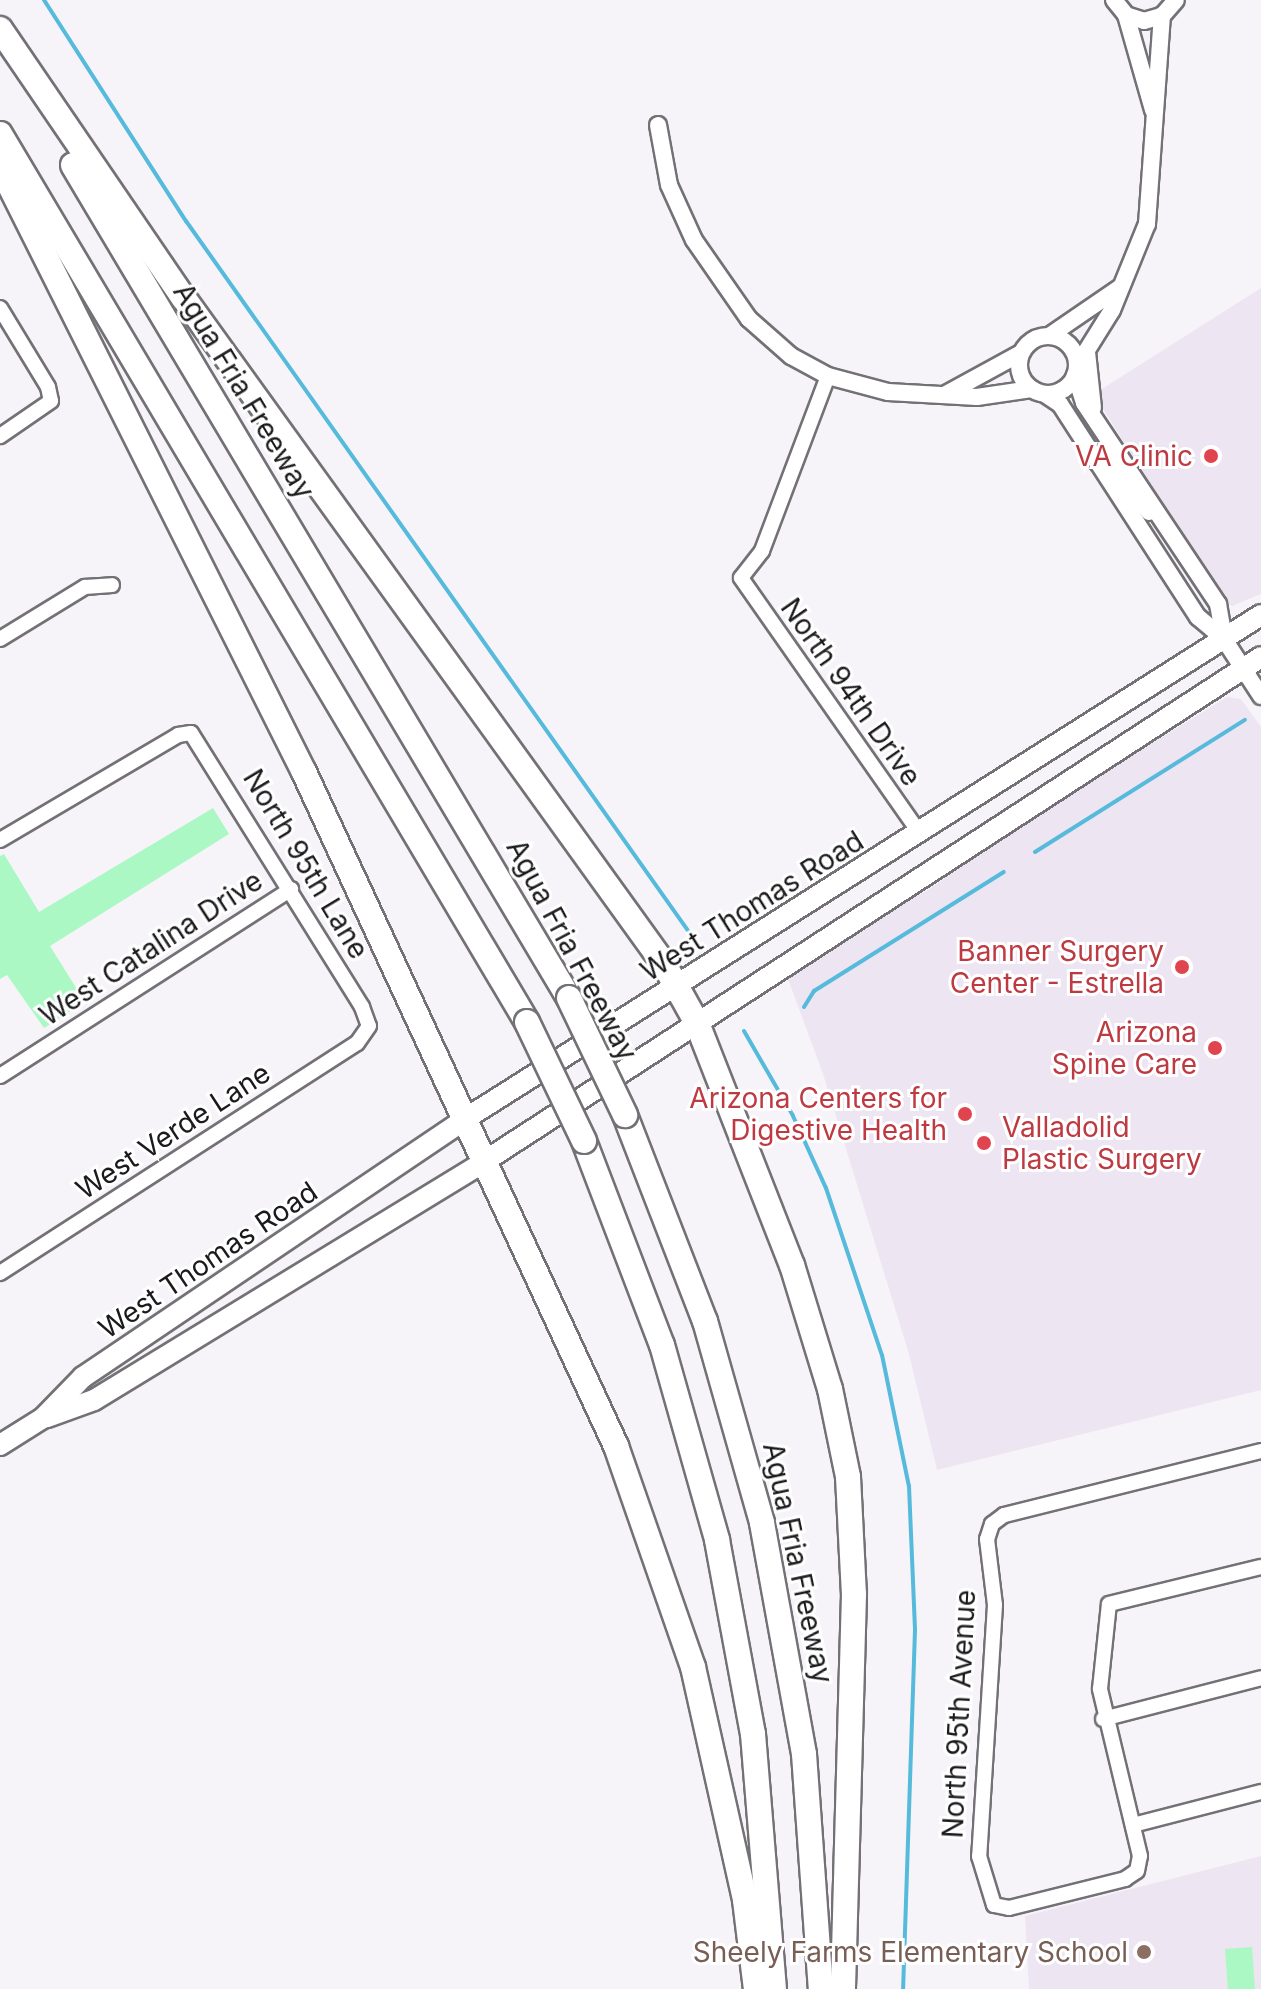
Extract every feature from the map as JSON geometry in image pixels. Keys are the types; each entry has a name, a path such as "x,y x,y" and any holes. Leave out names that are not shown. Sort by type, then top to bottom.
{"highway":[{"path":"0,29 158,263 678,985 697,1023 800,1290 830,1389 848,1477 854,1581 843,1989"},
{"name":"Agua Fria Freeway","path":"0,43 569,998 625,1115 705,1321 762,1523 804,1754 821,1989"},
{"path":"0,134 527,1022 584,1141 662,1345 723,1565 760,1788 774,1989"},
{"path":"0,166 279,721 597,1403 656,1551 724,1790 745,1900 756,1989"}],"main road":[{"name":"West Thomas Road","path":"43,1418 83,1377 465,1119 920,834 1261,615"},
{"name":"West Thomas Road","path":"0,1445 43,1418 94,1400 485,1161 990,830 1261,657"},
{"path":"985,791 990,830"}],"street":[{"path":"1114,0 1126,15 1153,110"},
{"path":"1126,15 1144,21 1174,6"},
{"path":"658,125 675,204 723,284 762,333 828,376 880,391 977,397 1063,390 1112,310 1139,246 1152,199 1153,110 1174,6"},
{"path":"946,394 1021,353 1032,340 1049,336 1119,288"},
{"path":"0,308 51,401 0,436"},
{"path":"1049,336 1072,349 1078,393 1095,413 1218,604 1224,639"},
{"path":"1087,351 1095,413"},
{"path":"1021,353 1020,372 1038,391 1060,404 1198,617 1224,639 1261,696"},
{"name":"North 94th Drive","path":"828,376 762,551 741,578 920,834"},
{"path":"1098,463 1109,462 1144,507 1171,531"},
{"path":"0,639 85,587 112,585"},
{"name":"North 95th Lane","path":"0,840 178,735 191,733 291,889 369,1026"},
{"name":"West Catalina Drive","path":"0,1076 291,889"},
{"name":"West Verde Lane","path":"0,1273 357,1043 369,1026"},
{"name":"North 95th Avenue","path":"1133,1825 1137,1871 1125,1879 1009,1908 994,1905 979,1856 995,1605 987,1539 992,1524 1004,1515 1261,1451"},
{"path":"1261,1567 1109,1604 1100,1689 1103,1719 1133,1825 1261,1792"},
{"path":"1103,1719 1261,1678"}],"shaded area":[{"path":"1261,288 1261,594 1232,606 1219,596 1094,394"},
{"path":"1227,697 1241,699 1261,727 1261,1390 937,1470 909,1354 823,1074 788,979 900,901 925,892 1028,820"},
{"name":"Sheely Farms Elementary School","path":"1261,1856 1261,1989 1029,1989 1025,1916"}],"green space":[{"path":"213,808 229,834 50,946 85,1002 44,1028 7,975 0,979 0,856 4,854 39,912"},
{"path":"1252,1947 1255,1989 1228,1989 1225,1949"}],"waterway":[{"path":"44,0 186,221 689,932"},
{"path":"1035,852 1245,720"},
{"path":"804,1007 814,991 1004,872"},
{"path":"744,1031 793,1116 826,1188 882,1355 909,1486 915,1630 903,1989"}],"place":[{"name":"VA Clinic","path":"1211,456"},
{"name":"Banner Surgery Center - Estrella","path":"1182,967"},
{"name":"Arizona Spine Care","path":"1215,1048"},
{"name":"Arizona Centers for Digestive Health","path":"965,1114"},
{"name":"Valladolid Plastic Surgery","path":"984,1143"},
{"name":"Sheely Farms Elementary School","path":"1144,1952"}]}
